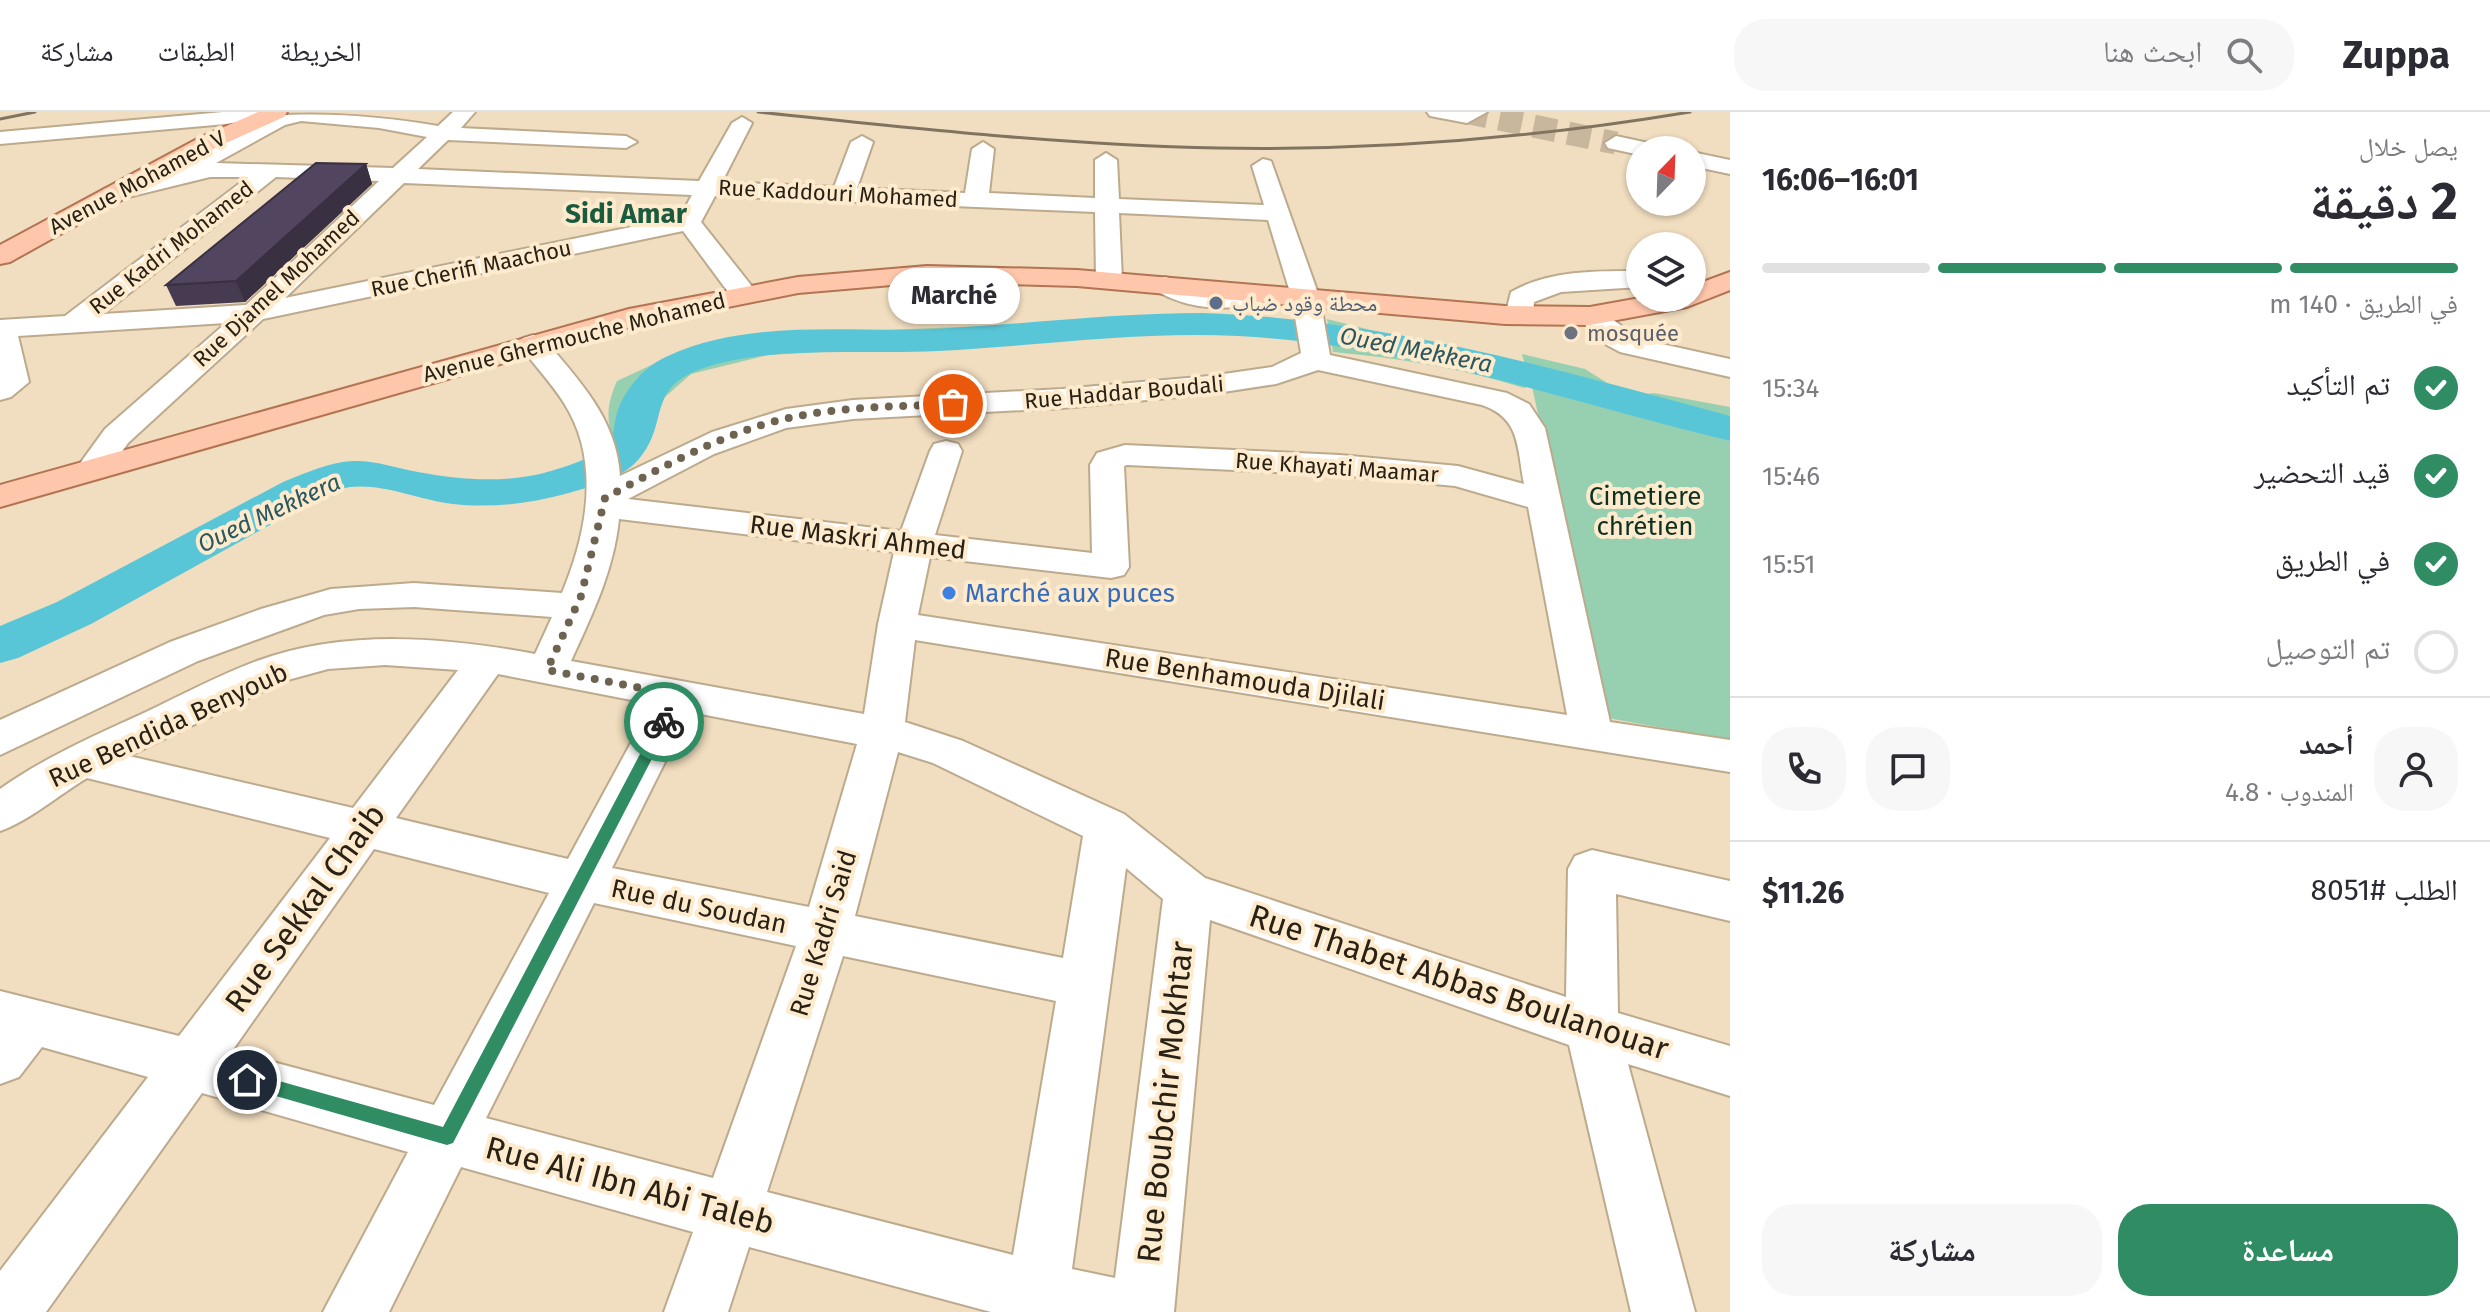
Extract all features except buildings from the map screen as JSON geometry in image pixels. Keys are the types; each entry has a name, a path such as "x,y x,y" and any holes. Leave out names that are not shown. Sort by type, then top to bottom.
{"main road":[{"name":"Avenue Mohamed V","path":"0,256 207,143 276,112"},
{"name":"Avenue Ghermouche Mohamed","path":"0,496 629,318 744,294 872,276 927,274 1109,280 1263,294 1307,306 1519,316 1590,316 1707,290"}],"street":[{"path":"0,138 266,112"},
{"name":"Rue Djamel Mohamed","path":"93,469 116,436 254,313 465,112"},
{"path":"1437,112 1472,115"},
{"path":"173,178 215,153 288,117 300,115 379,122 442,133 626,142"},
{"path":"582,206 642,117"},
{"path":"742,123 689,222 744,294"},
{"path":"844,193 862,142"},
{"path":"1616,143 1626,145"},
{"path":"976,200 983,149"},
{"path":"294,192 339,152"},
{"path":"1106,160 1109,280"},
{"path":"1706,162 1730,167"},
{"path":"1263,166 1307,306 1315,357 1509,403 1519,410 1529,428 1592,735"},
{"name":"Rue Kaddouri Mohamed","path":"112,194 210,170 271,170 1279,213"},
{"name":"Rue Kadri Mohamed","path":"72,325 271,170"},
{"name":"Rue Cherifi Maachou","path":"1,329 254,313 689,222"},
{"path":"547,252 565,229"},
{"path":"1519,316 1521,298 1539,289 1626,279"},
{"path":"138,320 174,291"},
{"path":"1590,316 1630,346 1730,368"},
{"path":"0,391 14,382 1,329"},
{"path":"533,344 580,403 598,439 605,496 577,607 547,670"},
{"name":"Rue Haddar Boudali","path":"605,496 725,439 763,425 809,414 1117,395 1242,381 1289,372 1315,357"},
{"name":"Rue Kadri Said","path":"696,1312 826,933 882,733 897,624 914,544 946,451"},
{"name":"Rue Khayati Maamar","path":"1111,567 1107,465 1109,460 1125,455 1340,465 1458,476 1545,501"},
{"name":"Rue Maskri Ahmed","path":"605,496 914,544 1111,567"},
{"path":"0,739 70,701 180,652 282,615 356,597 440,594 577,607"},
{"name":"Rue Benhamouda Djilali","path":"897,624 1730,756"},
{"name":"Rue Bendida Benyoub","path":"0,813 37,786 82,761 271,671 328,656 385,652 488,659 882,733 948,752 1108,827 1188,892"},
{"name":"Rue Sekkal Chaib","path":"8,1312 488,659"},
{"path":"355,1312 678,695"},
{"name":"Rue du Soudan","path":"82,761 581,881 1085,985"},
{"path":"1037,1303 1108,827"},
{"path":"1663,1312 1592,1029 1592,869 1730,901"},
{"name":"Rue Thabet Abbas Boulanouar","path":"1188,892 1592,1029 1730,1071"},
{"name":"Rue Boubchir Mokhtar","path":"1142,1312 1188,892"},
{"name":"Rue Ali Ibn Abi Taleb","path":"10,1031 189,1064 730,1212 1037,1303 1123,1312"}],"green space":[{"path":"1220,316 1289,321 1288,325 1276,325 1293,331 1294,339 1196,332 768,355 691,374 657,404 621,461 609,421 612,393 617,381 673,355 687,358 686,352 730,341 814,333"},
{"path":"1327,319 1526,369 1522,354 1585,369 1609,384 1640,395 1654,393 1730,407 1730,437 1532,385 1524,388 1429,365 1333,352"},
{"name":"Cimetiere chrétien","path":"1532,386 1730,441 1730,740 1602,717"}],"waterway":[{"name":"Oued Mekkera","path":"0,646 74,613 299,491 335,477 364,474 435,488 492,492 548,485 593,470 625,449 632,438 642,401 662,375 680,364 703,356 761,345 937,340 1165,324 1241,325 1366,339 1427,351 1549,379 1730,429"}],"tunnel":[{"path":"1465,112 1616,143"}],"railway":[{"path":"0,119 35,112"},
{"path":"758,112 1045,140 1218,148 1337,147 1455,141 1573,129 1690,112"}],"way so far":[{"path":"664,722 678,695 547,670 581,596 605,498 663,467 763,425 836,411 953,404"}],"place":[{"name":"محطة وقود ضباب","path":"1216,303"},
{"name":"mosquée","path":"1571,333"},
{"name":"Marché","path":"953,404"},
{"name":"Marché aux puces","path":"949,593"}],"district":[{"name":"Sidi Amar","path":"626,213"}],"route":[{"path":"247,1080 447,1137 664,722"}]}
